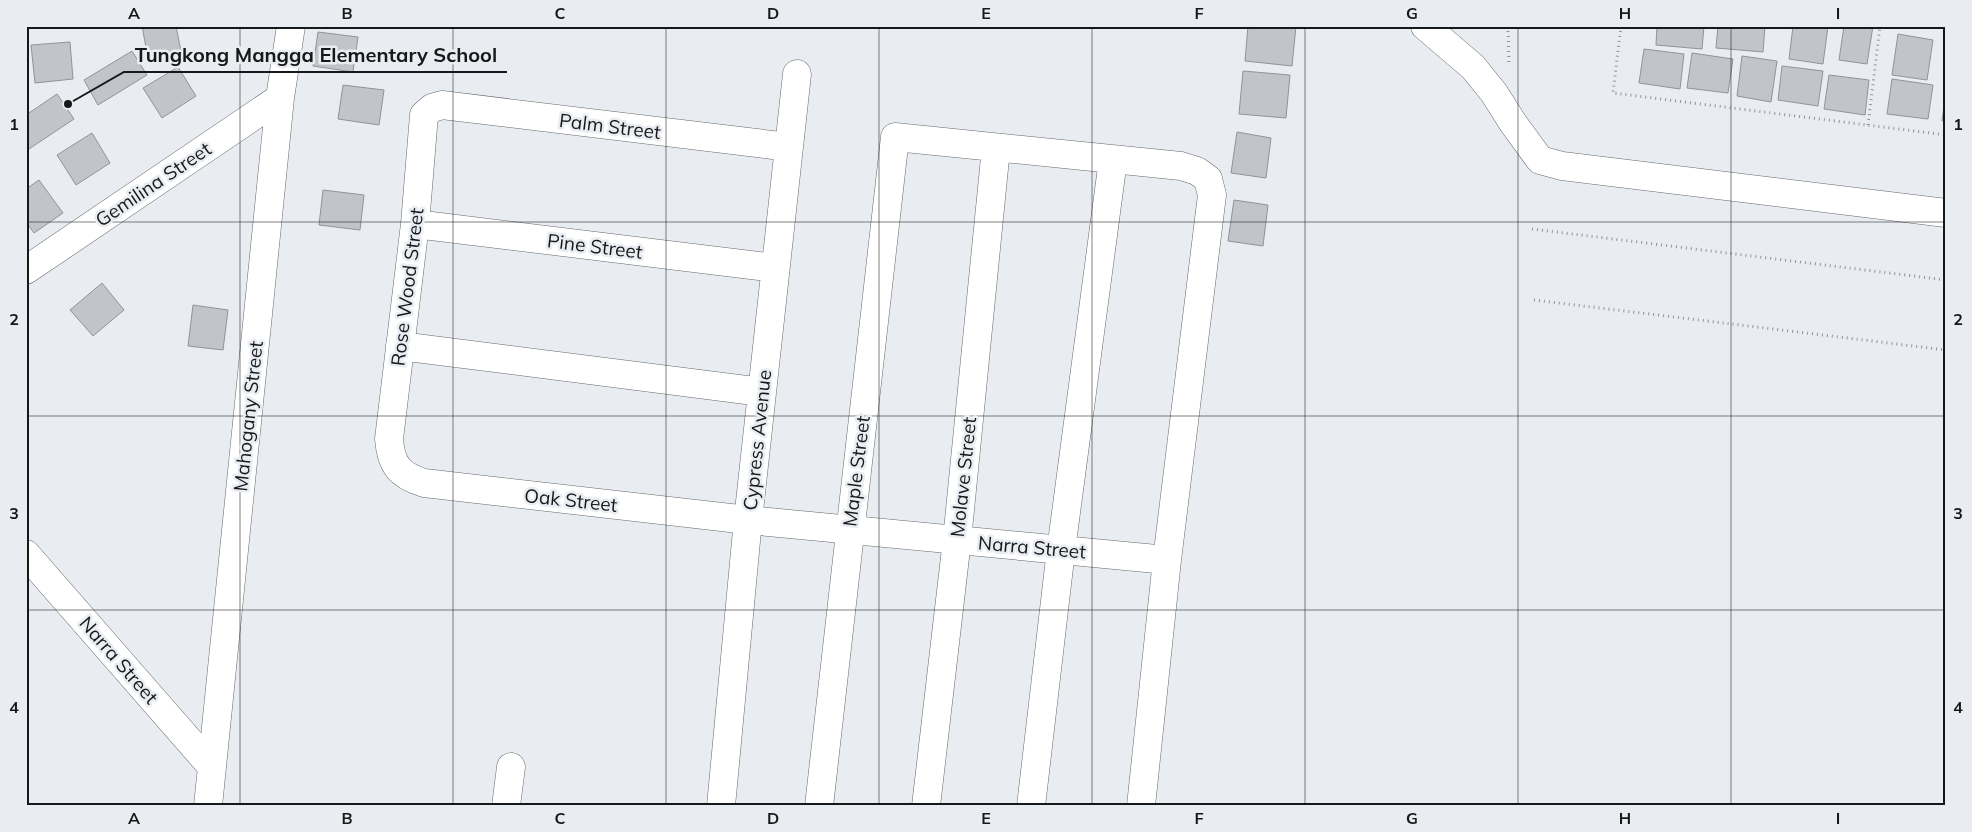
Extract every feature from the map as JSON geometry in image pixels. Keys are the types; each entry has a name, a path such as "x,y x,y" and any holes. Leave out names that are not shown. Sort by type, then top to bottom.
{"street":[{"name":"Mahogany Street","path":"208,806 280,98 291,26"},
{"path":"1425,26 1472,67 1494,93 1540,160 1562,166 1946,213"},
{"name":"Cypress Avenue","path":"721,806 748,520 797,74"},
{"name":"Gemilina Street","path":"26,270 280,98"},
{"name":"Palm Street","path":"432,108 442,105 789,147"},
{"name":"Rose Wood Street","path":"398,468 390,455 389,439 415,224 424,115 432,108"},
{"name":"Maple Street","path":"819,806 895,137 996,148"},
{"path":"996,148 1181,166 1197,171 1208,178 1212,194 1167,560 1141,806"},
{"name":"Molave Street","path":"926,806 957,540 996,148"},
{"path":"1031,806 1061,550 1113,160"},
{"name":"Pine Street","path":"415,224 775,268"},
{"path":"400,346 762,392"},
{"name":"Oak Street","path":"398,468 410,479 424,484 748,520"},
{"name":"Narra Street","path":"748,520 1167,560"},
{"name":"Narra Street","path":"26,554 212,767"},
{"path":"506,806 510,767"}],"path":[{"path":"1621,26 1613,93 1946,135"},
{"path":"1868,125 1880,26"},
{"path":"1532,229 1946,280"},
{"path":"1534,300 1946,350"}],"building":[{"path":"142,26 176,26 181,51 148,58"},
{"path":"1248,26 1296,26 1292,66 1245,61"},
{"path":"1657,26 1704,26 1702,49 1656,45"},
{"path":"1718,26 1765,26 1763,52 1716,48"},
{"path":"1793,26 1828,26 1823,64 1789,59"},
{"path":"1844,26 1873,26 1867,64 1839,60"},
{"path":"318,32 358,37 353,72 313,66"},
{"path":"1898,34 1933,40 1927,80 1892,75"},
{"path":"70,42 73,79 35,83 31,45"},
{"path":"1644,49 1684,54 1680,89 1639,83"},
{"path":"132,51 147,75 98,105 84,80"},
{"path":"1692,53 1733,59 1728,93 1687,88"},
{"path":"1742,56 1777,61 1771,102 1737,96"},
{"path":"1782,66 1823,71 1818,106 1778,100"},
{"path":"178,67 196,96 162,118 143,88"},
{"path":"1243,71 1290,75 1286,118 1239,114"},
{"path":"1829,75 1869,80 1865,115 1824,109"},
{"path":"1892,79 1933,85 1928,119 1887,114"},
{"path":"343,85 384,90 379,125 338,119"},
{"path":"1946,91 1946,121 1942,121"},
{"path":"57,94 74,119 26,151 26,115"},
{"path":"1237,132 1271,138 1266,178 1231,173"},
{"path":"92,133 110,163 76,185 57,155"},
{"path":"39,180 63,213 34,233 26,222 26,189"},
{"path":"323,190 364,195 360,230 319,225"},
{"path":"1234,200 1268,205 1263,246 1228,241"},
{"path":"102,283 124,310 93,336 70,310"},
{"path":"193,305 228,310 223,350 188,346"}],"place":[{"name":"Tungkong Mangga Elementary School","path":"68,104"}]}
